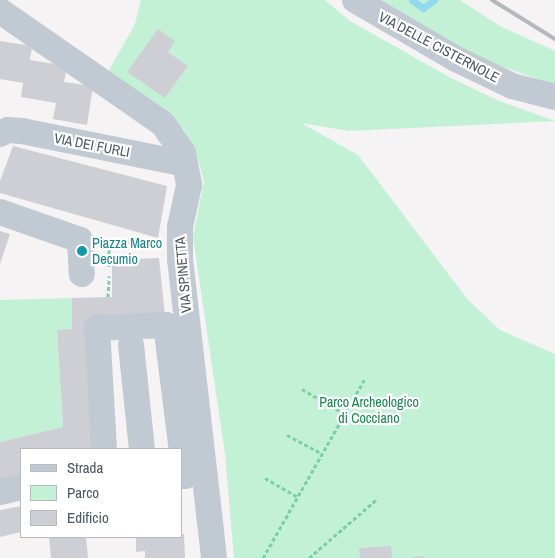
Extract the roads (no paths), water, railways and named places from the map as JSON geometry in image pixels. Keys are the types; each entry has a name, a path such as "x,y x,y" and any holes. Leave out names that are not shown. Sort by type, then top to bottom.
{"street":[{"name":"VIA DELLE CISTERNOLE","path":"355,0 472,67 512,86 555,97"},
{"name":"VIA SPINETTA","path":"0,11 108,84 163,124 183,153 189,186 180,227 180,244 193,473"},
{"name":"VIA DEI FURLI","path":"0,134 8,130 22,131 185,164"},
{"path":"8,215 80,240 82,274"},
{"path":"104,448 97,328 166,325 181,448"},
{"path":"131,345 142,448"},
{"path":"182,452 185,476 193,473 214,558"},
{"path":"0,492 20,487"}],"waterway":[{"path":"412,0 423,8 434,0"}],"railway":[{"path":"492,0 555,39"}],"place":[{"name":"Piazza Marco Decumio","path":"82,251"}],"park label":[{"name":"Parco Archeologico di Cocciano","path":"369,410"}]}
